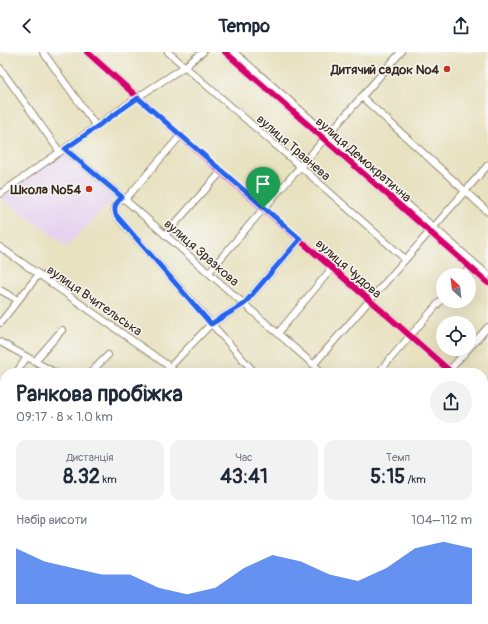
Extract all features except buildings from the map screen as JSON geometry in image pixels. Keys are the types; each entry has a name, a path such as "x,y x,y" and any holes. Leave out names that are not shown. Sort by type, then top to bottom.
{"street":[{"path":"43,52 96,126"},
{"name":"вулиця Чудова","path":"87,52 446,368"},
{"name":"вулиця Травнева","path":"168,52 405,259"},
{"path":"0,194 96,126 184,67 203,52"},
{"name":"вулиця Демократична","path":"225,52 432,229 472,265 488,283"},
{"name":"вулиця Демократична","path":"234,52 326,137"},
{"path":"208,272 401,52"},
{"name":"вулиця Зразкова","path":"0,68 63,150 123,198 318,368"},
{"path":"362,97 488,212"},
{"path":"181,135 123,198 115,204 114,208 116,215 251,368"},
{"path":"314,364 488,165"},
{"path":"165,235 222,172"},
{"path":"170,367 211,324 244,304 300,239"},
{"name":"вулиця Вчительська","path":"0,247 170,367"},
{"path":"469,268 472,265"},
{"name":"вулиця Демократична","path":"472,265 488,276"},
{"path":"278,333 332,268"},
{"path":"0,323 39,274"},
{"path":"0,290 18,300"},
{"path":"382,368 436,306"},
{"path":"476,341 488,327"},
{"path":"35,361 62,330"},
{"path":"0,342 47,368"},
{"path":"95,368 108,356"},
{"path":"453,368 463,356"},
{"path":"19,368 27,357"}],"shaded area":[{"path":"65,151 117,196 67,246 0,197"}],"cycle path":[{"path":"87,52 221,172 446,368"},
{"path":"225,52 488,283"}],"place":[{"name":"Дитячий садок №4","path":"447,69"},
{"name":"Школа №54","path":"89,189"}],"route":[{"path":"138,98 263,208 300,239 244,304 211,324 116,215 114,211 115,204 122,197 65,149 138,98"}]}
